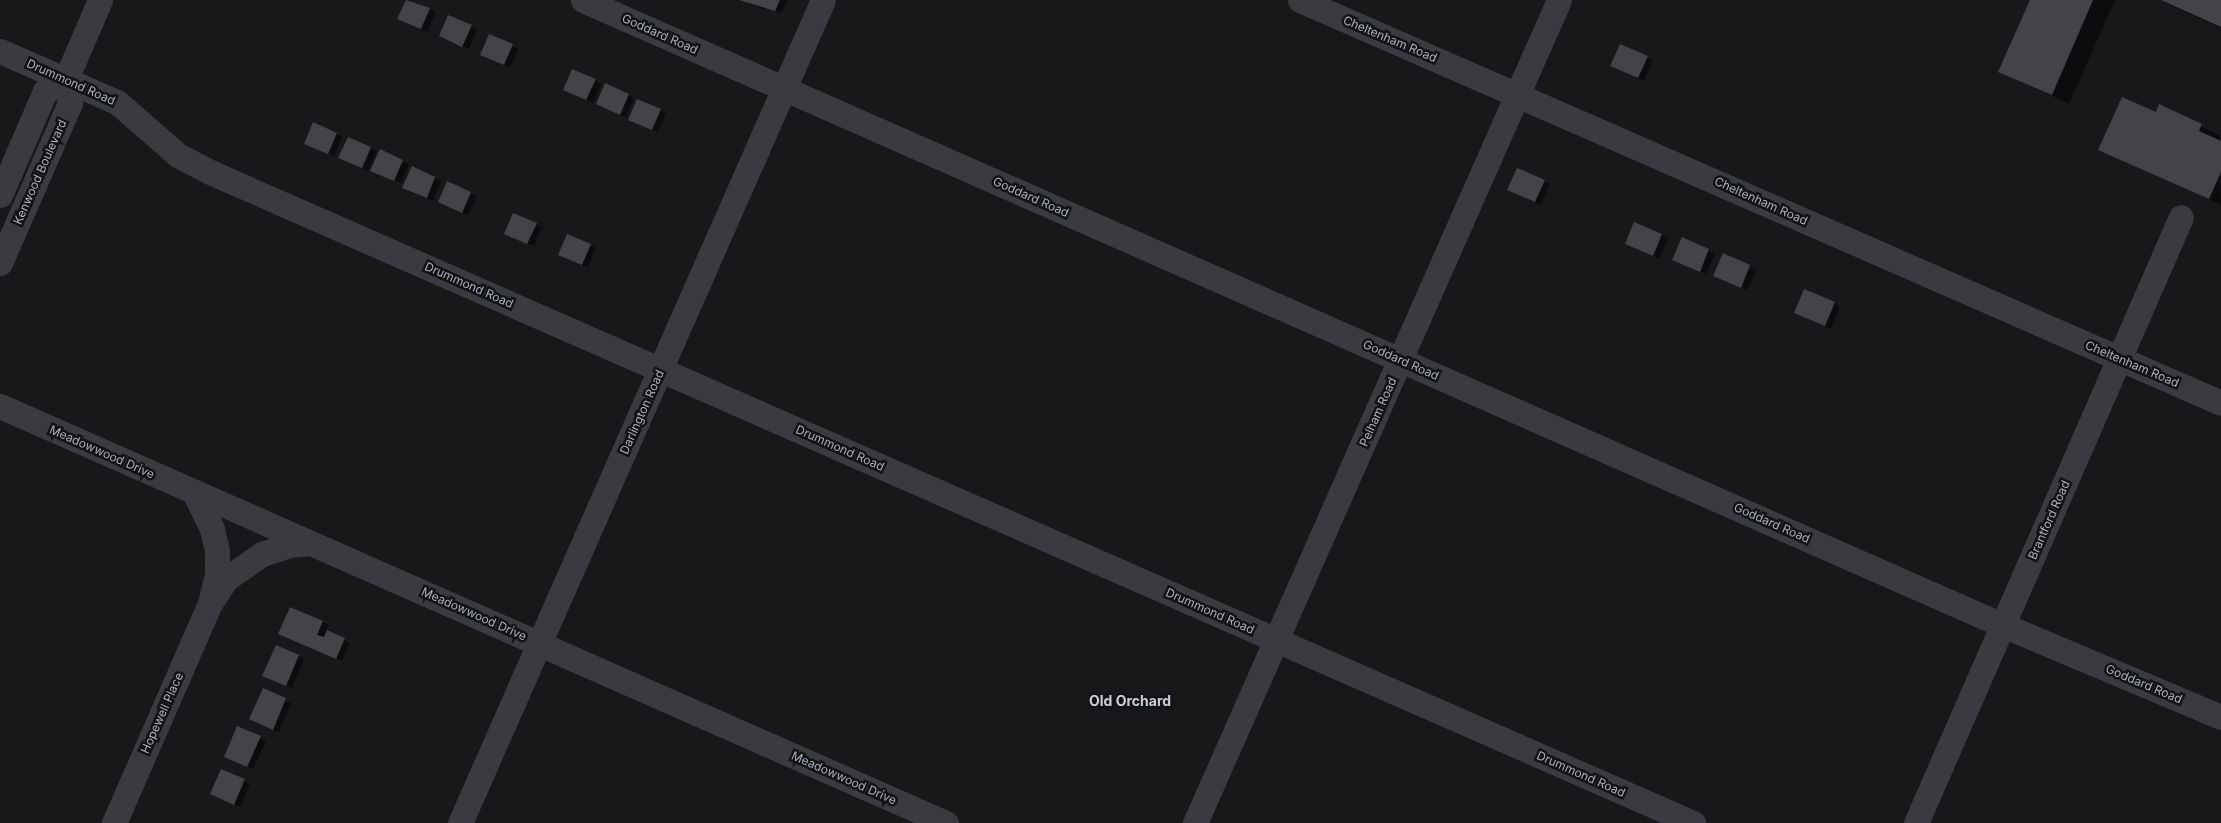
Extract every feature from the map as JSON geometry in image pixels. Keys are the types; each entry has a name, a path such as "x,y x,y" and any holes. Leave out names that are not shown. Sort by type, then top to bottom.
{"street":[{"path":"0,195 45,91 66,79 100,0"},
{"name":"Goddard Road","path":"583,0 2002,623 2221,717"},
{"name":"Darlington Road","path":"460,823 823,0"},
{"name":"Cheltenham Road","path":"1300,0 2221,403"},
{"name":"Pelham Road","path":"1196,823 1560,0"},
{"name":"Drummond Road","path":"0,51 117,102 179,156 210,172 1693,823"},
{"name":"Kenwood Boulevard","path":"0,264 70,103 66,79"},
{"name":"Brantford Road","path":"1916,823 2181,218"},
{"name":"Meadowwood Drive","path":"0,406 946,823"},
{"name":"Hopewell Place","path":"194,492 212,529 217,551 210,603"},
{"name":"Hopewell Place","path":"114,823 210,603 226,579 245,564 289,545 311,543"}],"building":[{"path":"406,0 430,8 421,29 397,19"},
{"path":"739,0 780,0 775,11"},
{"path":"2030,0 2093,0 2052,95 1998,72"},
{"path":"2161,0 2221,0 2221,27"},
{"path":"448,15 472,25 462,47 439,36"},
{"path":"489,34 513,44 504,65 480,55"},
{"path":"1620,44 1648,56 1638,78 1610,66"},
{"path":"572,69 596,79 586,100 563,90"},
{"path":"605,83 629,94 620,115 596,104"},
{"path":"2122,97 2156,112 2159,104 2202,124 2199,131 2221,141 2221,172 2209,199 2098,150"},
{"path":"637,99 661,109 652,130 628,120"},
{"path":"313,122 337,133 328,154 304,144"},
{"path":"348,137 371,147 362,168 338,158"},
{"path":"380,149 403,160 394,181 370,171"},
{"path":"412,166 435,177 427,198 402,188"},
{"path":"1517,168 1545,180 1535,202 1507,190"},
{"path":"447,181 471,192 462,213 438,202"},
{"path":"513,213 537,223 527,244 504,234"},
{"path":"1634,222 1662,234 1653,256 1625,244"},
{"path":"567,234 591,244 582,265 558,255"},
{"path":"1682,237 1709,249 1700,272 1672,260"},
{"path":"1723,253 1750,265 1741,288 1713,276"},
{"path":"1804,289 1835,302 1825,326 1794,313"},
{"path":"290,607 323,621 317,635 324,637 327,630 345,638 336,659 278,634"},
{"path":"276,645 299,655 286,686 262,676"},
{"path":"263,688 286,698 273,730 249,719"},
{"path":"237,726 261,736 247,767 224,757"},
{"path":"221,769 245,779 234,805 210,794"}],"district":[{"name":"Old Orchard","path":"1130,701"}]}
